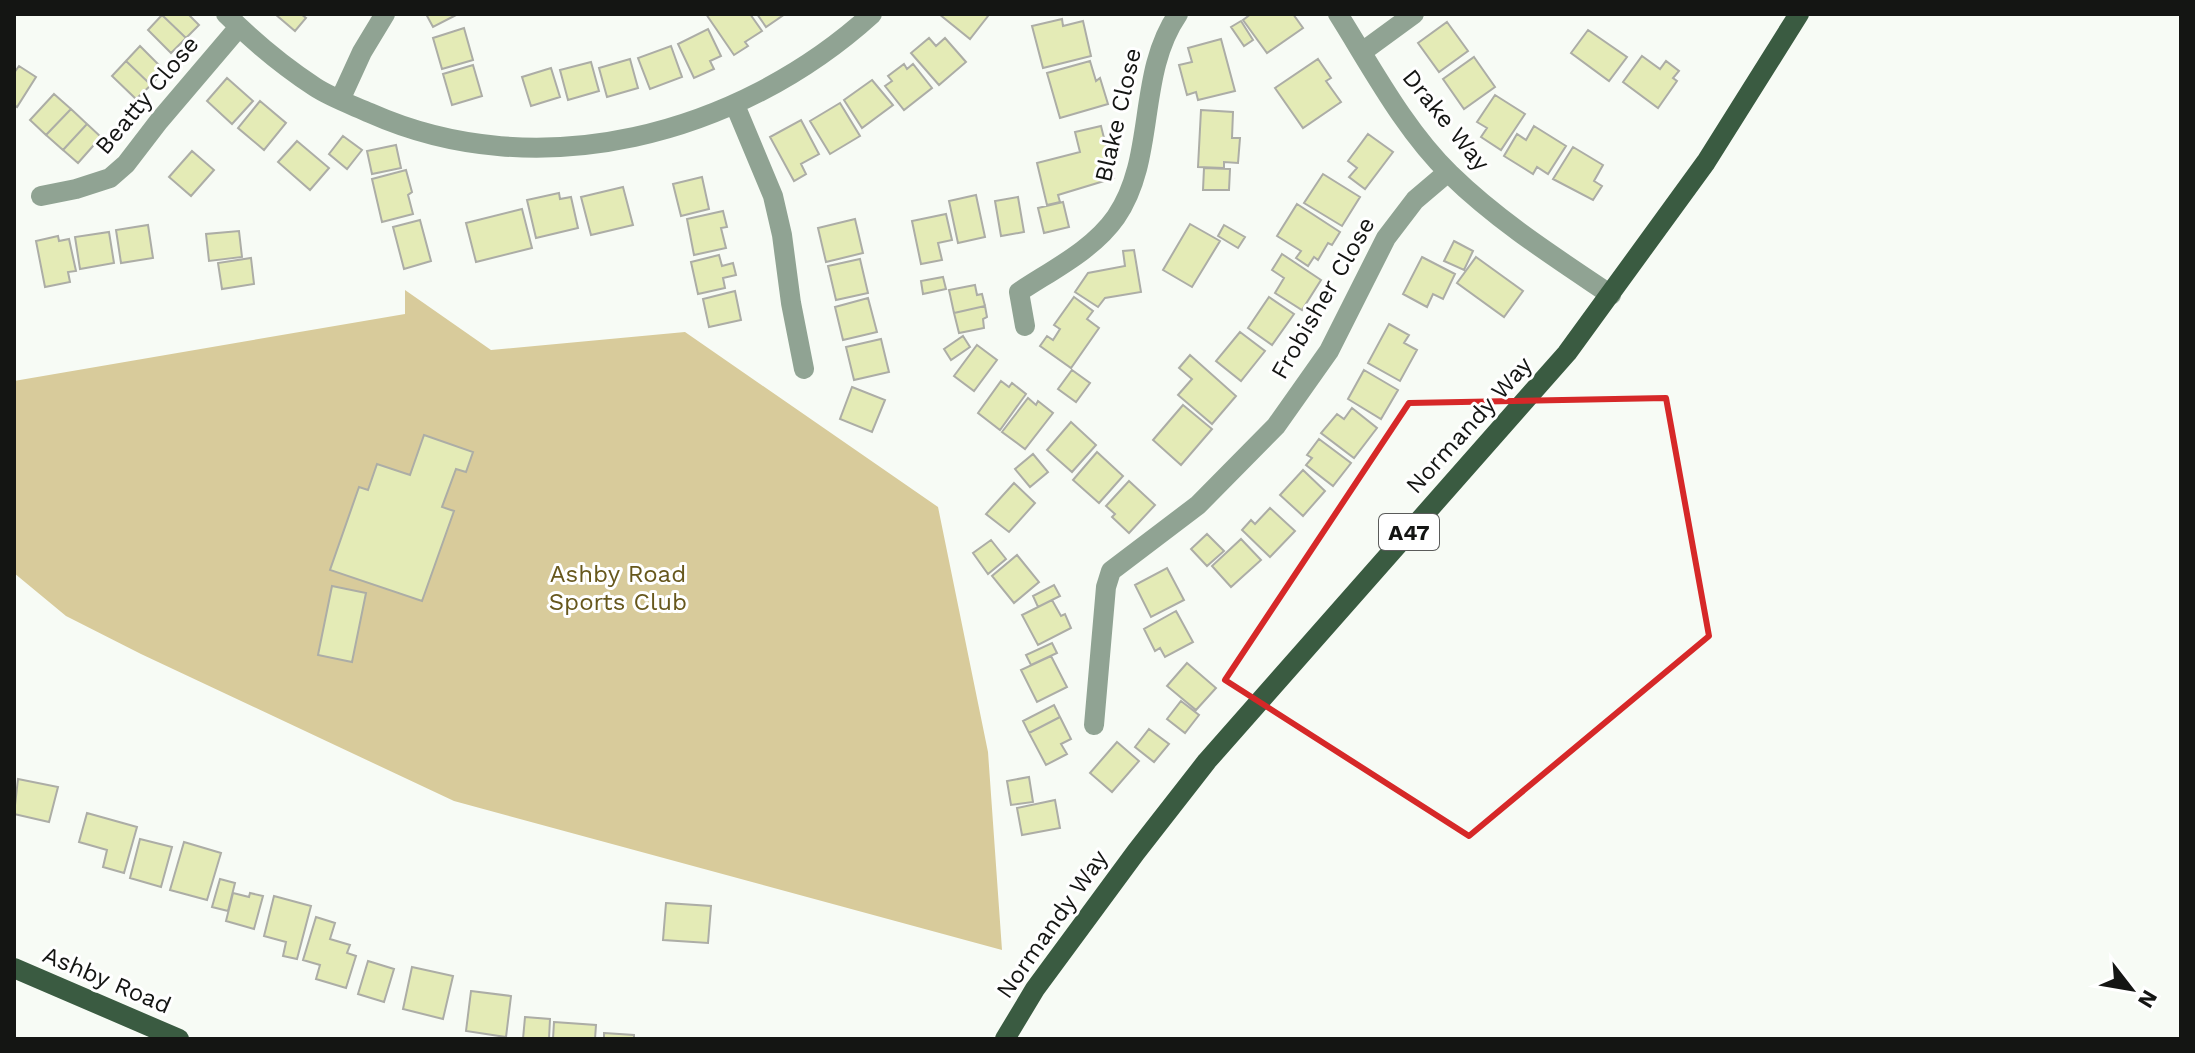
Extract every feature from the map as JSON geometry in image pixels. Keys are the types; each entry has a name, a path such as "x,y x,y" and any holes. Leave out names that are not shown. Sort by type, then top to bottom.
{"main road":[{"name":"Normandy Way","path":"1005,1039 1035,989 1207,761 1567,353 1706,162 1799,14"},
{"name":"Ashby Road","path":"14,968 179,1039"}],"street":[{"path":"340,100 362,52 385,14"},
{"path":"232,21 317,88 340,100 401,127 449,140 500,148 568,147 630,138 689,122 735,105 815,61 872,14"},
{"name":"Blake Close","path":"1025,326 1019,292 1097,239 1129,194 1142,144 1157,54 1178,14"},
{"name":"Drake Way","path":"1338,14 1403,116 1448,172 1509,223 1611,295"},
{"path":"1362,52 1414,14"},
{"name":"Beatty Close","path":"41,196 110,178 126,164 232,21"},
{"path":"735,105 773,196 804,369"},
{"name":"Frobisher Close","path":"1094,725 1106,587 1111,571 1198,505 1276,426 1329,351 1386,238 1415,200 1448,172"}],"highlighted area":[{"path":"1666,398 1709,636 1469,836 1225,680 1409,403"}],"green space":[{"name":"Ashby Road Sports Club","path":"405,290 491,350 685,332 938,507 988,752 1002,950 454,801 66,616 14,573 14,381 405,314"}],"building":[{"path":"188,14 199,25 186,38 162,15"},
{"path":"275,14 301,14 306,18 295,31"},
{"path":"426,14 458,14 433,27"},
{"path":"706,14 750,14 762,31 745,42 748,46 734,55"},
{"path":"757,14 785,14 766,27"},
{"path":"939,14 985,14 988,16 970,39"},
{"path":"1251,14 1293,14 1303,28 1267,53 1243,20"},
{"path":"162,15 186,38 171,53 148,30"},
{"path":"1062,19 1063,26 1083,21 1091,56 1043,68 1032,26"},
{"path":"1241,21 1253,40 1244,46 1231,27"},
{"path":"1447,22 1468,51 1439,72 1418,43"},
{"path":"464,28 473,60 442,69 433,38"},
{"path":"708,29 721,56 710,61 714,69 694,78 678,44"},
{"path":"1588,30 1627,57 1609,81 1571,53"},
{"path":"929,38 936,46 945,38 966,62 939,85 911,53"},
{"path":"1221,39 1235,91 1198,100 1196,92 1187,95 1179,65 1192,62 1188,48"},
{"path":"140,46 164,70 151,85 126,61"},
{"path":"671,46 682,77 650,89 638,58"},
{"path":"1642,56 1660,69 1666,61 1679,71 1673,78 1677,81 1658,108 1623,82"},
{"path":"1474,57 1495,87 1464,109 1443,79"},
{"path":"630,59 638,88 607,97 599,68"},
{"path":"1318,59 1331,78 1326,81 1341,102 1303,128 1275,88"},
{"path":"126,61 151,85 136,99 112,76"},
{"path":"1090,61 1096,81 1100,78 1108,104 1060,118 1047,73"},
{"path":"591,62 599,91 568,100 560,70"},
{"path":"904,64 907,69 913,64 932,88 904,110 885,86 892,81 888,76"},
{"path":"473,65 482,96 452,105 443,74"},
{"path":"19,66 36,77 17,107 14,105 14,73"},
{"path":"551,68 560,97 531,106 522,77"},
{"path":"227,78 253,101 232,124 207,101"},
{"path":"872,80 893,105 862,128 844,100"},
{"path":"54,94 71,109 46,135 30,120"},
{"path":"1495,95 1525,114 1501,150 1481,137 1487,128 1477,122"},
{"path":"260,101 286,123 264,150 238,128"},
{"path":"840,103 860,136 830,154 810,121"},
{"path":"71,109 87,124 63,150 46,135"},
{"path":"1201,110 1233,112 1232,138 1240,138 1238,163 1224,162 1224,168 1198,167"},
{"path":"801,120 819,154 801,164 806,174 794,181 770,137"},
{"path":"87,124 101,137 78,163 63,150"},
{"path":"1101,126 1114,178 1058,195 1060,202 1047,205 1037,163 1080,152 1075,132"},
{"path":"1534,126 1566,146 1548,174 1537,167 1533,174 1504,156 1517,134 1526,140"},
{"path":"1368,134 1393,152 1365,189 1349,177 1357,168 1348,161"},
{"path":"343,136 362,150 347,169 329,154"},
{"path":"297,141 329,168 310,190 278,162"},
{"path":"396,145 401,168 372,174 367,151"},
{"path":"1573,147 1603,165 1594,181 1602,186 1593,200 1553,179"},
{"path":"192,151 214,170 191,196 169,177"},
{"path":"1204,168 1230,169 1229,190 1203,190"},
{"path":"406,170 412,192 408,195 413,214 382,222 372,179"},
{"path":"1323,174 1360,197 1342,226 1304,203"},
{"path":"702,177 709,209 681,216 673,184"},
{"path":"623,187 633,225 591,235 581,197"},
{"path":"559,193 560,199 571,197 578,228 536,238 527,200"},
{"path":"976,195 985,237 958,243 949,201"},
{"path":"1018,197 1024,232 1001,236 995,201"},
{"path":"1063,202 1069,227 1044,233 1038,208"},
{"path":"1297,204 1340,232 1332,245 1328,243 1318,260 1314,257 1308,266 1296,258 1301,251 1277,236"},
{"path":"522,209 532,248 476,262 466,223"},
{"path":"723,211 727,227 721,228 726,248 694,255 687,219"},
{"path":"946,214 952,240 938,243 942,260 921,264 912,221"},
{"path":"855,219 863,253 826,262 818,228"},
{"path":"420,220 431,261 404,269 393,227"},
{"path":"1190,224 1220,241 1192,287 1163,270"},
{"path":"148,225 153,258 121,263 116,230"},
{"path":"1224,225 1245,237 1238,248 1218,236"},
{"path":"239,231 242,257 209,261 206,234"},
{"path":"109,232 114,263 80,269 75,237"},
{"path":"58,236 59,241 69,239 76,271 68,272 70,282 45,287 36,241"},
{"path":"1454,241 1473,251 1464,270 1444,261"},
{"path":"1134,250 1141,292 1105,298 1098,307 1075,292 1088,273 1125,266 1123,251"},
{"path":"1282,254 1321,280 1302,310 1275,293 1284,278 1272,270"},
{"path":"719,255 722,266 733,263 736,275 723,278 725,288 698,294 691,262"},
{"path":"1422,257 1455,274 1443,299 1433,294 1427,307 1403,294"},
{"path":"1476,257 1523,291 1504,317 1457,283"},
{"path":"251,258 254,284 222,289 218,263"},
{"path":"860,259 868,293 836,300 828,266"},
{"path":"943,277 946,289 923,294 921,281"},
{"path":"975,285 977,295 982,294 985,306 954,313 949,290"},
{"path":"735,291 741,320 709,327 703,299"},
{"path":"1074,297 1093,311 1087,319 1099,328 1071,368 1040,346 1047,336 1053,340 1060,329 1054,325"},
{"path":"1269,297 1294,314 1272,345 1248,328"},
{"path":"868,298 877,332 843,340 835,307"},
{"path":"985,306 987,317 983,319 984,328 959,333 954,313"},
{"path":"1389,324 1409,335 1404,343 1417,350 1400,381 1368,363"},
{"path":"1240,332 1265,351 1241,381 1216,361"},
{"path":"963,336 970,347 951,360 944,349"},
{"path":"881,339 889,372 854,380 846,347"},
{"path":"977,345 997,360 974,391 954,376"},
{"path":"1190,355 1236,396 1212,424 1178,395 1192,379 1179,368"},
{"path":"1072,370 1090,383 1076,402 1058,389"},
{"path":"1364,370 1398,390 1381,419 1348,399"},
{"path":"1001,381 1009,387 1012,383 1026,394 1000,430 978,413"},
{"path":"852,387 885,400 872,432 840,419"},
{"path":"1028,398 1036,405 1038,401 1053,413 1025,449 1002,432"},
{"path":"1183,405 1212,429 1181,465 1153,440"},
{"path":"1352,408 1377,428 1354,458 1321,433 1337,414 1344,419"},
{"path":"1071,422 1096,445 1072,472 1047,450"},
{"path":"424,435 473,452 466,472 456,469 442,507 454,511 422,601 330,570 359,487 368,490 377,464 410,475"},
{"path":"1319,439 1351,463 1333,486 1306,465 1312,458 1307,455"},
{"path":"1097,452 1123,476 1099,503 1073,480"},
{"path":"1033,454 1048,472 1030,487 1015,469"},
{"path":"1303,470 1325,491 1303,516 1280,495"},
{"path":"1129,481 1155,505 1129,533 1112,517 1115,514 1106,506"},
{"path":"1014,483 1035,503 1009,532 986,514"},
{"path":"1270,508 1295,531 1270,557 1242,530 1251,520 1255,524"},
{"path":"1207,534 1224,551 1207,566 1191,549"},
{"path":"1241,539 1261,560 1231,587 1212,566"},
{"path":"991,540 1006,559 988,574 973,553"},
{"path":"1017,555 1039,582 1014,603 992,576"},
{"path":"1167,568 1184,600 1151,617 1135,585"},
{"path":"1054,585 1060,596 1038,607 1033,596"},
{"path":"332,586 366,593 352,662 318,655"},
{"path":"1052,600 1061,616 1065,614 1071,628 1038,645 1022,615"},
{"path":"1176,611 1193,642 1165,657 1160,648 1155,651 1144,629"},
{"path":"1052,643 1057,653 1031,665 1026,655"},
{"path":"1051,656 1067,687 1037,702 1021,670"},
{"path":"1187,663 1216,688 1196,710 1167,686"},
{"path":"1181,701 1199,715 1185,733 1167,719"},
{"path":"1054,705 1060,717 1029,733 1023,721"},
{"path":"1060,717 1071,739 1061,744 1067,754 1046,765 1029,733"},
{"path":"1149,729 1169,744 1154,762 1135,747"},
{"path":"1117,742 1139,761 1112,792 1090,773"},
{"path":"1029,777 1033,802 1011,805 1007,781"},
{"path":"18,779 58,787 49,822 14,814"},
{"path":"1055,800 1060,828 1022,835 1017,808"},
{"path":"87,813 137,827 124,873 103,867 107,850 79,842"},
{"path":"140,839 172,847 161,887 130,878"},
{"path":"184,842 221,853 207,900 170,890"},
{"path":"220,879 235,883 228,911 212,907"},
{"path":"233,893 263,896 254,929 226,921"},
{"path":"274,896 311,906 297,959 283,956 286,942 264,936"},
{"path":"666,903 711,906 708,943 663,940"},
{"path":"316,917 335,923 330,939 350,945 347,953 356,956 346,988 316,979 320,965 303,960"},
{"path":"368,961 394,969 384,1002 358,994"},
{"path":"412,967 453,976 443,1019 403,1009"},
{"path":"471,991 511,996 506,1037 466,1031"},
{"path":"525,1017 550,1019 549,1039 523,1039"},
{"path":"554,1022 596,1025 595,1039 553,1039"},
{"path":"604,1033 634,1035 634,1039 604,1039"}]}
